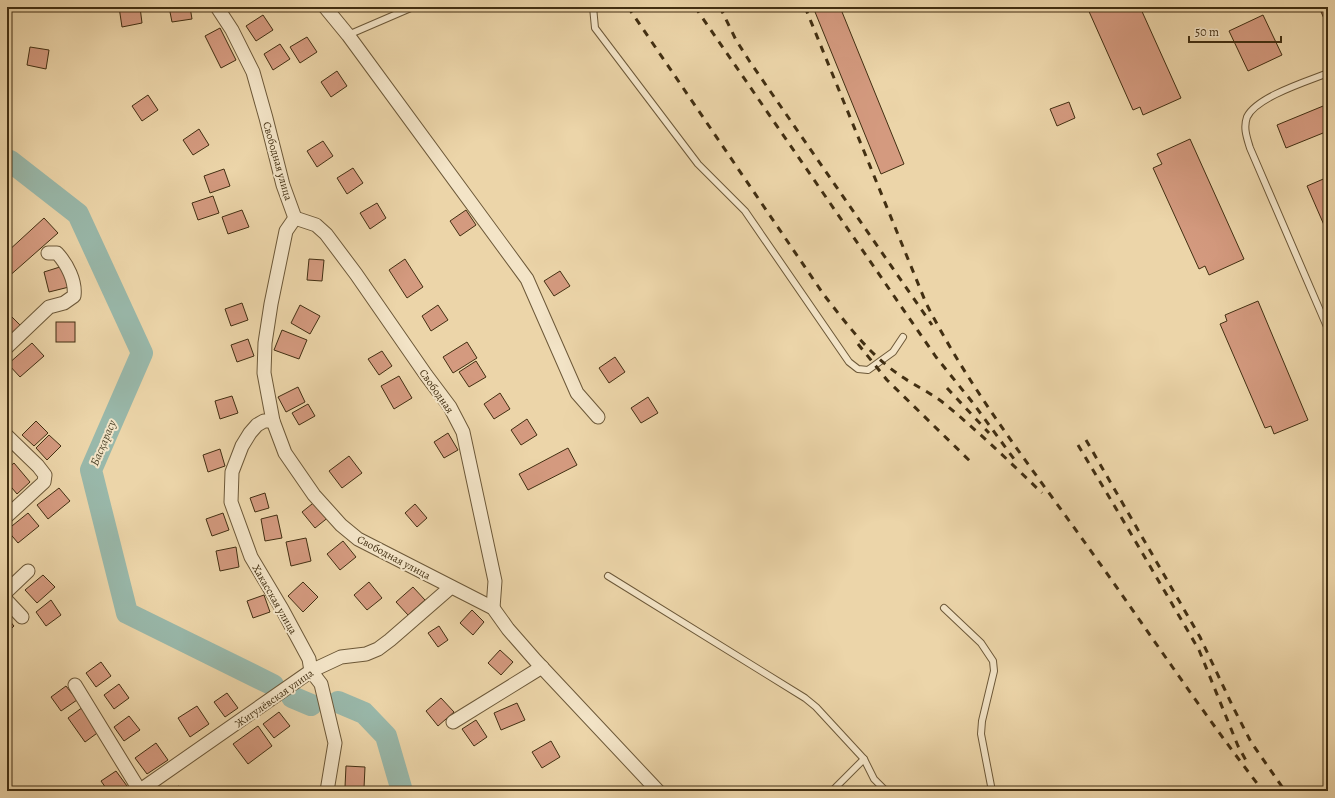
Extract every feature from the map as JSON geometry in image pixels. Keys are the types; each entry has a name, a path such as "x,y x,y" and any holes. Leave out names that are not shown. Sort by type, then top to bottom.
{"street":[{"name":"Свободная улица","path":"217,7 232,30 253,72 283,185 295,218 286,231 271,304 265,343 264,373 273,421 285,453 314,495 341,525 358,540 493,608 508,629 542,668 658,791"},
{"path":"325,7 348,35 527,279 576,393 598,417"},
{"name":"Свободная","path":"295,218 316,225 326,234 450,407 463,432 495,581 493,608"},
{"path":"7,347 49,307 64,304 74,296 75,290 66,263 57,253 48,253"},
{"name":"Хакасская улица","path":"273,421 264,421 257,425 242,446 232,472 231,502 250,557 282,609 309,659 311,671 321,684 335,743 327,791"},
{"path":"7,436 38,466 45,476 44,482 7,516"},
{"path":"7,591 28,571"},
{"name":"Жигулёвская улица","path":"140,791 311,671 341,657 366,654 378,649 451,587"},
{"path":"7,602 22,617"},
{"path":"453,722 542,668"},
{"path":"75,685 140,791"}],"lane":[{"path":"348,35 397,10 413,7"},
{"path":"593,7 595,28 698,164 745,211 849,362 858,369 868,370 893,352 904,336"},
{"path":"1328,73 1268,98 1253,109 1247,118 1245,132 1250,148 1328,329"},
{"path":"608,576 805,698 816,707 864,759 874,779 886,791"},
{"path":"944,608 981,643 993,661 994,671 982,721 981,734 992,791"},
{"path":"832,791 864,759"}],"building":[{"path":"119,7 140,7 142,23 122,27"},
{"path":"169,7 190,7 192,19 172,22"},
{"path":"813,7 840,7 904,164 881,174"},
{"path":"1087,7 1140,7 1181,98 1143,115 1140,107 1133,110"},
{"path":"1319,7 1328,7 1328,28"},
{"path":"263,15 273,30 256,41 246,26"},
{"path":"1263,15 1282,55 1248,71 1229,31"},
{"path":"220,28 236,60 221,68 205,36"},
{"path":"307,37 317,52 300,63 290,47"},
{"path":"280,44 290,59 273,70 264,54"},
{"path":"30,47 49,50 46,69 27,65"},
{"path":"337,71 347,86 331,97 321,82"},
{"path":"148,95 158,110 142,121 132,106"},
{"path":"1069,102 1075,118 1057,126 1050,109"},
{"path":"1328,104 1328,131 1286,148 1277,125"},
{"path":"199,129 209,145 193,155 183,140"},
{"path":"1190,139 1244,259 1209,275 1205,266 1199,269 1153,168 1162,164 1157,154"},
{"path":"323,141 333,156 317,167 307,151"},
{"path":"353,168 363,183 347,194 337,178"},
{"path":"224,169 230,186 210,193 204,176"},
{"path":"1328,177 1328,223 1324,225 1307,186"},
{"path":"213,196 219,213 198,220 192,203"},
{"path":"377,203 386,218 370,229 360,213"},
{"path":"242,210 249,227 228,234 222,217"},
{"path":"466,210 476,225 460,236 450,221"},
{"path":"44,218 58,233 7,278 7,252"},
{"path":"309,259 324,260 322,281 307,280"},
{"path":"405,259 423,287 407,298 389,270"},
{"path":"63,266 69,287 49,292 44,272"},
{"path":"560,271 570,286 554,296 544,281"},
{"path":"1258,301 1308,420 1274,434 1271,426 1265,428 1220,324 1227,321 1225,315"},
{"path":"242,303 248,320 231,326 225,309"},
{"path":"300,305 320,316 310,334 291,323"},
{"path":"438,305 448,320 431,331 422,316"},
{"path":"7,312 20,325 7,338"},
{"path":"56,322 75,322 75,342 56,342"},
{"path":"282,330 307,340 299,359 274,350"},
{"path":"248,339 254,356 237,362 231,345"},
{"path":"467,342 477,358 453,373 443,357"},
{"path":"32,343 44,356 20,377 8,364"},
{"path":"382,351 392,366 379,375 368,359"},
{"path":"615,357 625,372 609,383 599,368"},
{"path":"476,361 486,377 469,387 459,372"},
{"path":"399,376 412,398 394,409 381,386"},
{"path":"298,387 305,402 286,412 278,397"},
{"path":"500,393 510,409 494,419 484,404"},
{"path":"232,396 238,413 220,419 215,401"},
{"path":"648,397 658,413 641,423 631,408"},
{"path":"308,404 315,416 299,425 292,413"},
{"path":"527,419 537,435 521,445 511,430"},
{"path":"36,421 48,433 34,446 22,435"},
{"path":"448,433 458,450 444,458 434,442"},
{"path":"49,435 61,446 47,460 36,448"},
{"path":"568,448 577,465 528,490 519,474"},
{"path":"220,449 225,466 208,472 203,455"},
{"path":"349,456 362,473 342,488 329,471"},
{"path":"14,463 30,482 17,494 7,482 7,469"},
{"path":"59,488 70,501 48,519 37,505"},
{"path":"265,493 269,508 255,512 250,498"},
{"path":"317,500 330,516 315,528 302,512"},
{"path":"415,504 427,518 417,527 405,513"},
{"path":"28,513 39,526 18,543 7,530"},
{"path":"223,513 229,530 212,536 206,519"},
{"path":"277,515 282,538 265,541 261,519"},
{"path":"306,538 311,561 291,566 286,542"},
{"path":"343,541 356,557 340,570 327,554"},
{"path":"236,547 239,567 220,571 216,551"},
{"path":"43,575 55,587 37,603 25,590"},
{"path":"303,582 318,597 303,612 288,596"},
{"path":"369,582 382,598 367,610 354,595"},
{"path":"413,587 425,600 408,615 396,602"},
{"path":"264,595 270,612 253,618 247,601"},
{"path":"51,600 61,615 46,626 36,612"},
{"path":"472,610 484,622 473,635 460,623"},
{"path":"7,618 14,626 7,633"},
{"path":"439,626 448,640 438,647 428,633"},
{"path":"500,650 513,662 501,675 488,663"},
{"path":"101,662 111,676 96,687 86,673"},
{"path":"119,684 129,698 114,709 104,695"},
{"path":"66,686 77,700 61,711 51,697"},
{"path":"227,693 238,708 225,717 214,702"},
{"path":"441,698 454,712 438,726 426,711"},
{"path":"517,703 525,720 501,730 494,713"},
{"path":"197,706 209,724 190,737 178,718"},
{"path":"83,707 100,731 85,742 68,718"},
{"path":"279,712 290,726 274,738 263,724"},
{"path":"129,716 140,730 124,741 114,727"},
{"path":"476,720 487,737 474,746 462,729"},
{"path":"258,726 272,746 248,764 233,744"},
{"path":"551,741 560,757 542,768 532,752"},
{"path":"156,743 168,760 147,774 135,758"},
{"path":"346,766 365,767 364,788 345,787"},
{"path":"116,771 127,786 119,791 108,791 101,781"},
{"path":"179,786 182,791 171,791"}],"waterway":[{"name":"Басқарасу","path":"7,161 10,161 78,214 142,353 91,470 127,613 273,685"},
{"name":"Басқарасу","path":"292,697 311,705"},
{"name":"Басқарасу","path":"338,702 364,713 386,736 402,791"}],"railway":[{"path":"628,7 824,295 849,327 887,366 946,405 983,437 1042,493"},
{"path":"695,7 936,357 973,403 1014,459"},
{"path":"720,7 736,40 750,62 932,325"},
{"path":"805,7 926,303 961,365 1020,454 1105,571 1194,698 1263,791"},
{"path":"858,344 887,380 974,465"},
{"path":"947,388 989,433"},
{"path":"1086,440 1200,637 1251,742 1285,791"},
{"path":"1078,445 1199,650 1238,746 1248,764"}]}
